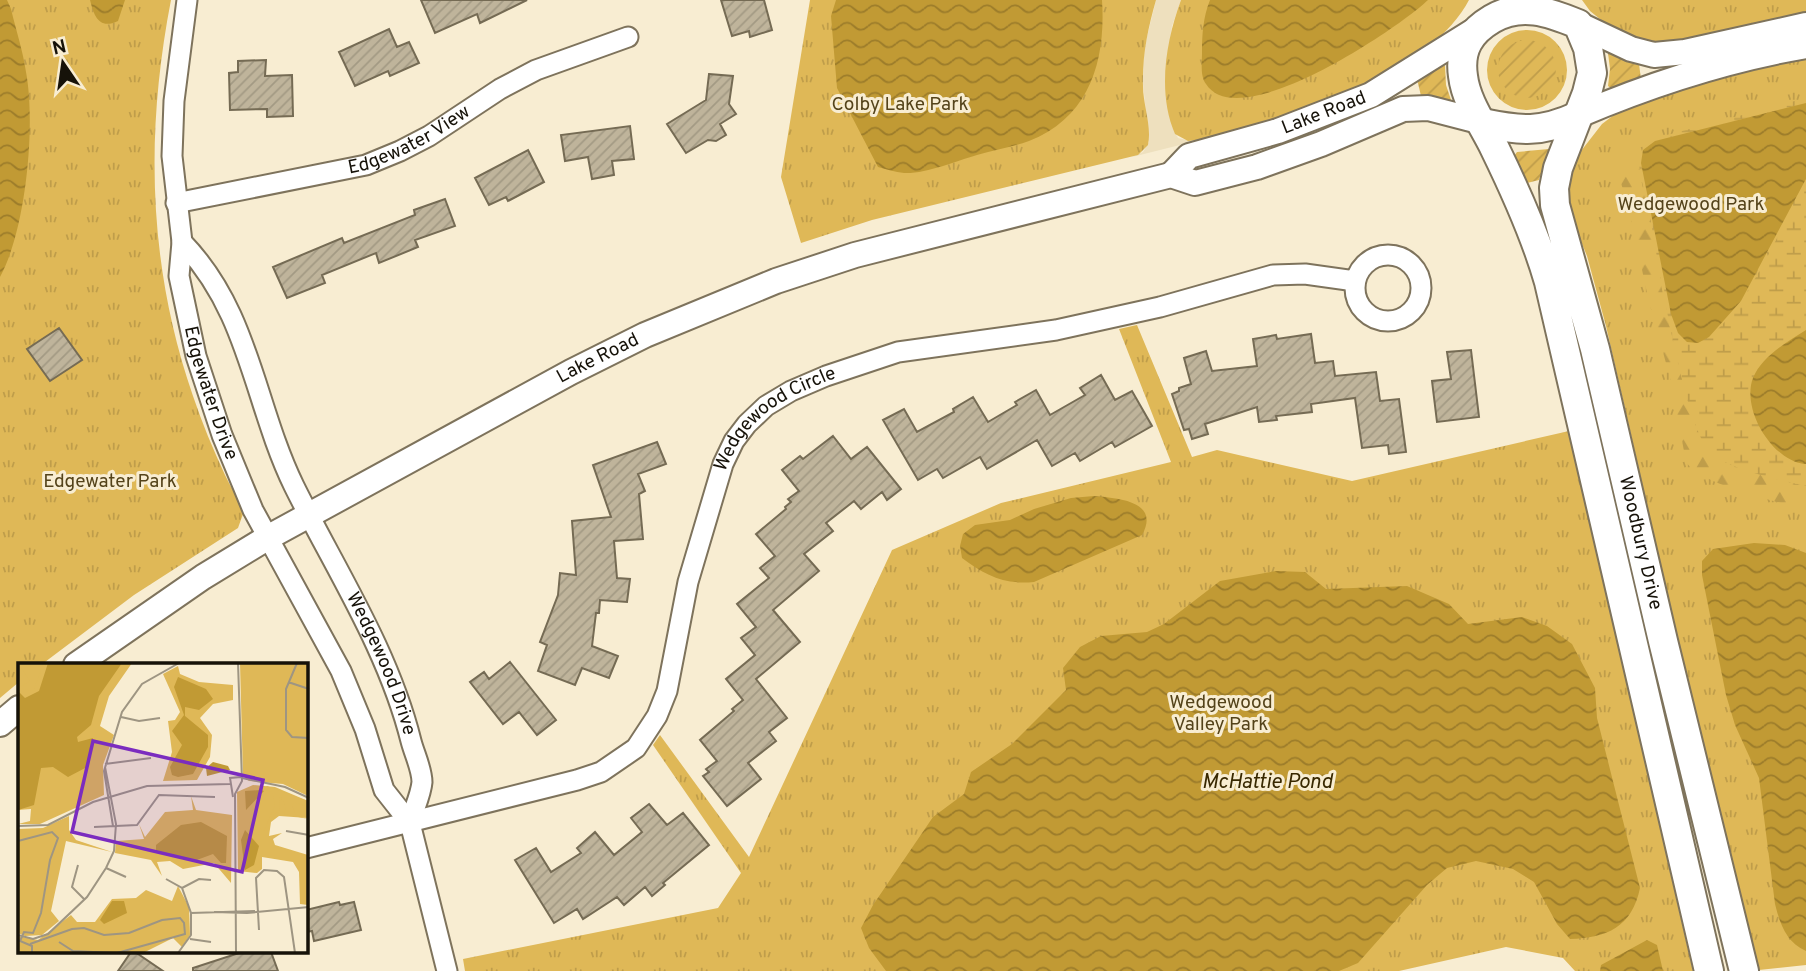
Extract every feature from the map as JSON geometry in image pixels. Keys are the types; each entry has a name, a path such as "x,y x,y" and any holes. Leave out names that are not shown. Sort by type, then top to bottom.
{"main road":[{"path":"1473,32 1498,16 1522,9 1574,16 1589,53 1592,73 1578,116 1555,126 1533,130 1482,123 1467,92 1463,76 1463,57 1485,0"},
{"name":"Woodbury Drive","path":"1578,116 1556,175 1556,210 1595,349 1662,641 1744,971"},
{"name":"Woodbury Drive","path":"1482,123 1529,223 1549,282 1709,971"}],"street":[{"name":"Edgewater Drive","path":"187,0 174,101 172,156 182,242 179,276 196,356 222,435 267,538"},
{"path":"1574,16 1631,50 1654,55 1685,52 1806,25"},
{"name":"Lake Road","path":"79,663 183,590 267,538 571,372 645,335 809,269 855,255 1171,175 1189,156 1278,131 1371,95 1473,32"},
{"name":"Edgewater View","path":"176,204 366,165 400,152 429,136 500,89 536,70 628,37"},
{"path":"1578,116 1671,78 1741,59 1806,46"},
{"name":"Lake Road","path":"1171,175 1195,183 1257,167 1408,108 1428,108 1482,123"},
{"path":"182,242 203,264 244,343 277,447 310,514"},
{"name":"Wedgewood Circle","path":"308,848 589,776 620,761 636,748 657,716 667,691 688,582 723,464 734,441 747,424 766,406 791,391 864,362 898,352 1056,330 1160,307 1272,275 1305,274 1355,281"},
{"name":"Wedgewood Drive","path":"310,514 368,627 405,716 422,782 410,823"},
{"name":"Wedgewood Drive","path":"267,538 341,671 365,729 384,790 410,823 447,971"},
{"path":"0,724 18,709"}],"shaded area":[{"path":"1156,0 1181,0 1172,26 1166,73 1172,127 1178,138 1200,140 1132,157 1143,152 1149,142 1143,64"}],"green space":[{"name":"Edgewater Park","path":"0,0 171,0 157,100 155,200 159,249 178,347 193,396 243,514 238,528 134,595 44,663 18,663 18,683 0,698"},
{"name":"Colby Lake Park","path":"810,0 1156,0 1143,64 1148,145 1138,155 872,220 801,243 781,177"},
{"path":"1181,0 1469,0 1451,25 1427,49 1373,84 1235,132 1188,141 1175,134 1169,118 1165,84 1171,32"},
{"path":"1582,0 1806,0 1806,14 1675,45 1651,45 1611,28 1590,11"},
{"path":"1527,30 1542,33 1555,42 1564,55 1567,70 1564,85 1555,98 1542,107 1527,110 1512,107 1499,98 1490,85 1487,70 1490,55 1499,42 1512,33"},
{"path":"1521,40 1533,40 1548,48 1556,63 1556,75 1548,90 1533,98 1521,98 1506,90 1498,75 1498,63 1506,48"},
{"path":"1610,52 1639,64 1641,79 1612,89 1608,86"},
{"name":"Wedgewood Park","path":"1806,54 1806,965 1759,970 1699,732 1606,326 1587,256 1569,212 1567,196 1569,177 1581,151 1602,124 1623,108 1649,95"},
{"path":"1441,64 1445,66 1446,85 1452,103 1421,96 1417,79"},
{"path":"1806,98 1806,103 1655,141 1651,143 1641,163 1672,314 1678,333 1693,343 1709,336 1726,321 1742,299 1773,246 1806,179 1806,330 1762,364 1754,377 1750,392 1754,412 1762,429 1806,464 1806,486 1756,474 1720,459 1711,453 1701,438 1682,381 1639,165 1643,147 1656,138"},
{"path":"1549,149 1539,180 1527,183 1514,156 1517,152"},
{"path":"1626,153 1639,158 1669,324 1691,408 1703,439 1715,456 1723,461 1806,486 1806,510 1723,485 1694,470 1686,462 1671,381 1649,302 1628,205 1612,155"},
{"name":"Wedgewood Valley Park","path":"1137,325 1192,457 1217,450 1352,481 1569,431 1693,971 1575,971 1563,958 1506,947 1399,971 465,971 463,959 718,908 741,873 653,745 660,735 749,857 892,550 1001,503 1171,462 1119,329"}],"water":[{"path":"0,0 7,0 11,9 21,48 29,94 30,119 27,176 22,205 9,257 0,277"},
{"path":"90,0 125,0 118,21 106,24 98,20"},
{"path":"836,0 1102,0 1103,22 1097,65 1080,102 1067,117 1050,131 1029,141 913,173 878,167 837,88 831,16"},
{"path":"1210,0 1428,0 1354,53 1283,88 1251,97 1224,96 1204,81 1203,33"},
{"path":"1806,103 1806,179 1741,301 1709,337 1698,343 1687,342 1678,333 1671,314 1641,163 1643,150 1655,141"},
{"path":"1806,330 1804,464 1781,453 1762,431 1755,418 1750,390 1753,378 1762,363"},
{"path":"1094,496 1124,500 1141,508 1146,515 1142,535 1034,582 1013,582 995,578 962,558 960,546 963,534 975,525 1010,520 1034,509 1071,498"},
{"path":"1754,543 1785,545 1806,553 1806,951 1789,937 1775,904 1759,778 1735,725 1726,695 1702,575 1702,561 1713,549"},
{"name":"McHattie Pond","path":"1276,571 1305,572 1326,589 1407,586 1449,604 1468,624 1522,617 1547,626 1572,644 1595,688 1597,718 1640,888 1631,912 1624,921 1606,933 1570,939 1557,924 1534,882 1513,869 1476,861 1447,868 1427,885 1358,963 1339,971 886,971 869,948 861,928 873,905 933,817 964,794 971,772 1012,744 1066,690 1063,668 1080,647 1101,636 1147,632 1164,624 1220,581"},
{"path":"1647,940 1657,945 1663,971 1600,971 1601,965"}],"building":[{"path":"421,0 527,0 480,23 477,14 435,33"},
{"path":"721,0 764,0 772,30 750,37 749,31 732,36"},
{"path":"389,29 397,47 409,42 419,63 390,76 388,71 355,86 339,52"},
{"path":"266,60 265,76 292,75 293,116 267,117 267,109 230,110 229,73 238,72 238,61"},
{"path":"709,74 733,76 729,104 736,114 720,124 726,135 716,141 708,140 686,153 667,124 706,100"},
{"path":"630,126 634,159 612,161 614,175 592,179 588,157 565,161 561,135"},
{"path":"528,150 544,182 508,201 506,197 489,205 475,178"},
{"path":"445,199 455,226 415,240 418,247 379,263 376,253 322,275 325,283 287,298 273,267 342,238 344,243 415,215 414,210"},
{"path":"59,328 82,360 50,381 27,349"},
{"path":"1311,334 1315,363 1333,361 1335,376 1376,372 1380,401 1399,399 1406,452 1389,454 1388,445 1362,448 1355,398 1311,404 1312,412 1276,416 1277,420 1259,422 1257,407 1205,424 1208,434 1192,439 1189,429 1184,430 1172,394 1191,384 1184,358 1206,351 1212,371 1257,366 1253,339"},
{"path":"1471,350 1479,417 1437,422 1432,381 1451,379 1447,352"},
{"path":"1101,375 1115,400 1132,391 1152,426 1115,447 1112,442 1080,461 1075,453 1052,466 1037,440 987,469 980,457 943,478 937,469 918,480 883,420 904,409 917,432 954,412 953,409 973,397 988,422 1036,390 1050,415 1085,395 1080,388"},
{"path":"833,436 851,459 867,447 901,489 887,500 882,492 861,509 854,501 826,523 833,531 804,554 819,571 773,610 800,642 756,679 787,718 769,732 776,741 748,763 761,779 727,806 703,776 709,772 706,769 717,761 700,740 743,700 726,679 755,655 741,638 756,627 737,604 769,578 760,568 775,556 756,534 786,509 791,502 788,499 799,491 782,470 800,456 803,459"},
{"path":"657,442 666,464 638,474 645,491 639,494 643,539 614,541 617,578 630,579 627,602 600,600 599,613 596,613 592,646 618,656 609,678 582,668 575,685 538,671 547,645 540,642 558,595 560,573 576,575 572,521 611,517 593,465"},
{"path":"510,662 556,720 537,735 519,712 503,724 470,682 484,672 489,679"},
{"path":"649,804 667,825 683,813 709,845 663,883 665,885 652,896 645,887 624,905 617,897 583,919 577,909 554,923 515,860 536,848 551,872 581,853 577,848 595,832 614,855 642,832 631,818"},
{"path":"339,902 340,905 354,902 361,930 314,941 312,931 308,932 308,910"},
{"path":"130,954 138,954 163,971 118,971"},
{"path":"236,954 272,954 278,971 193,971 193,968"}]}
